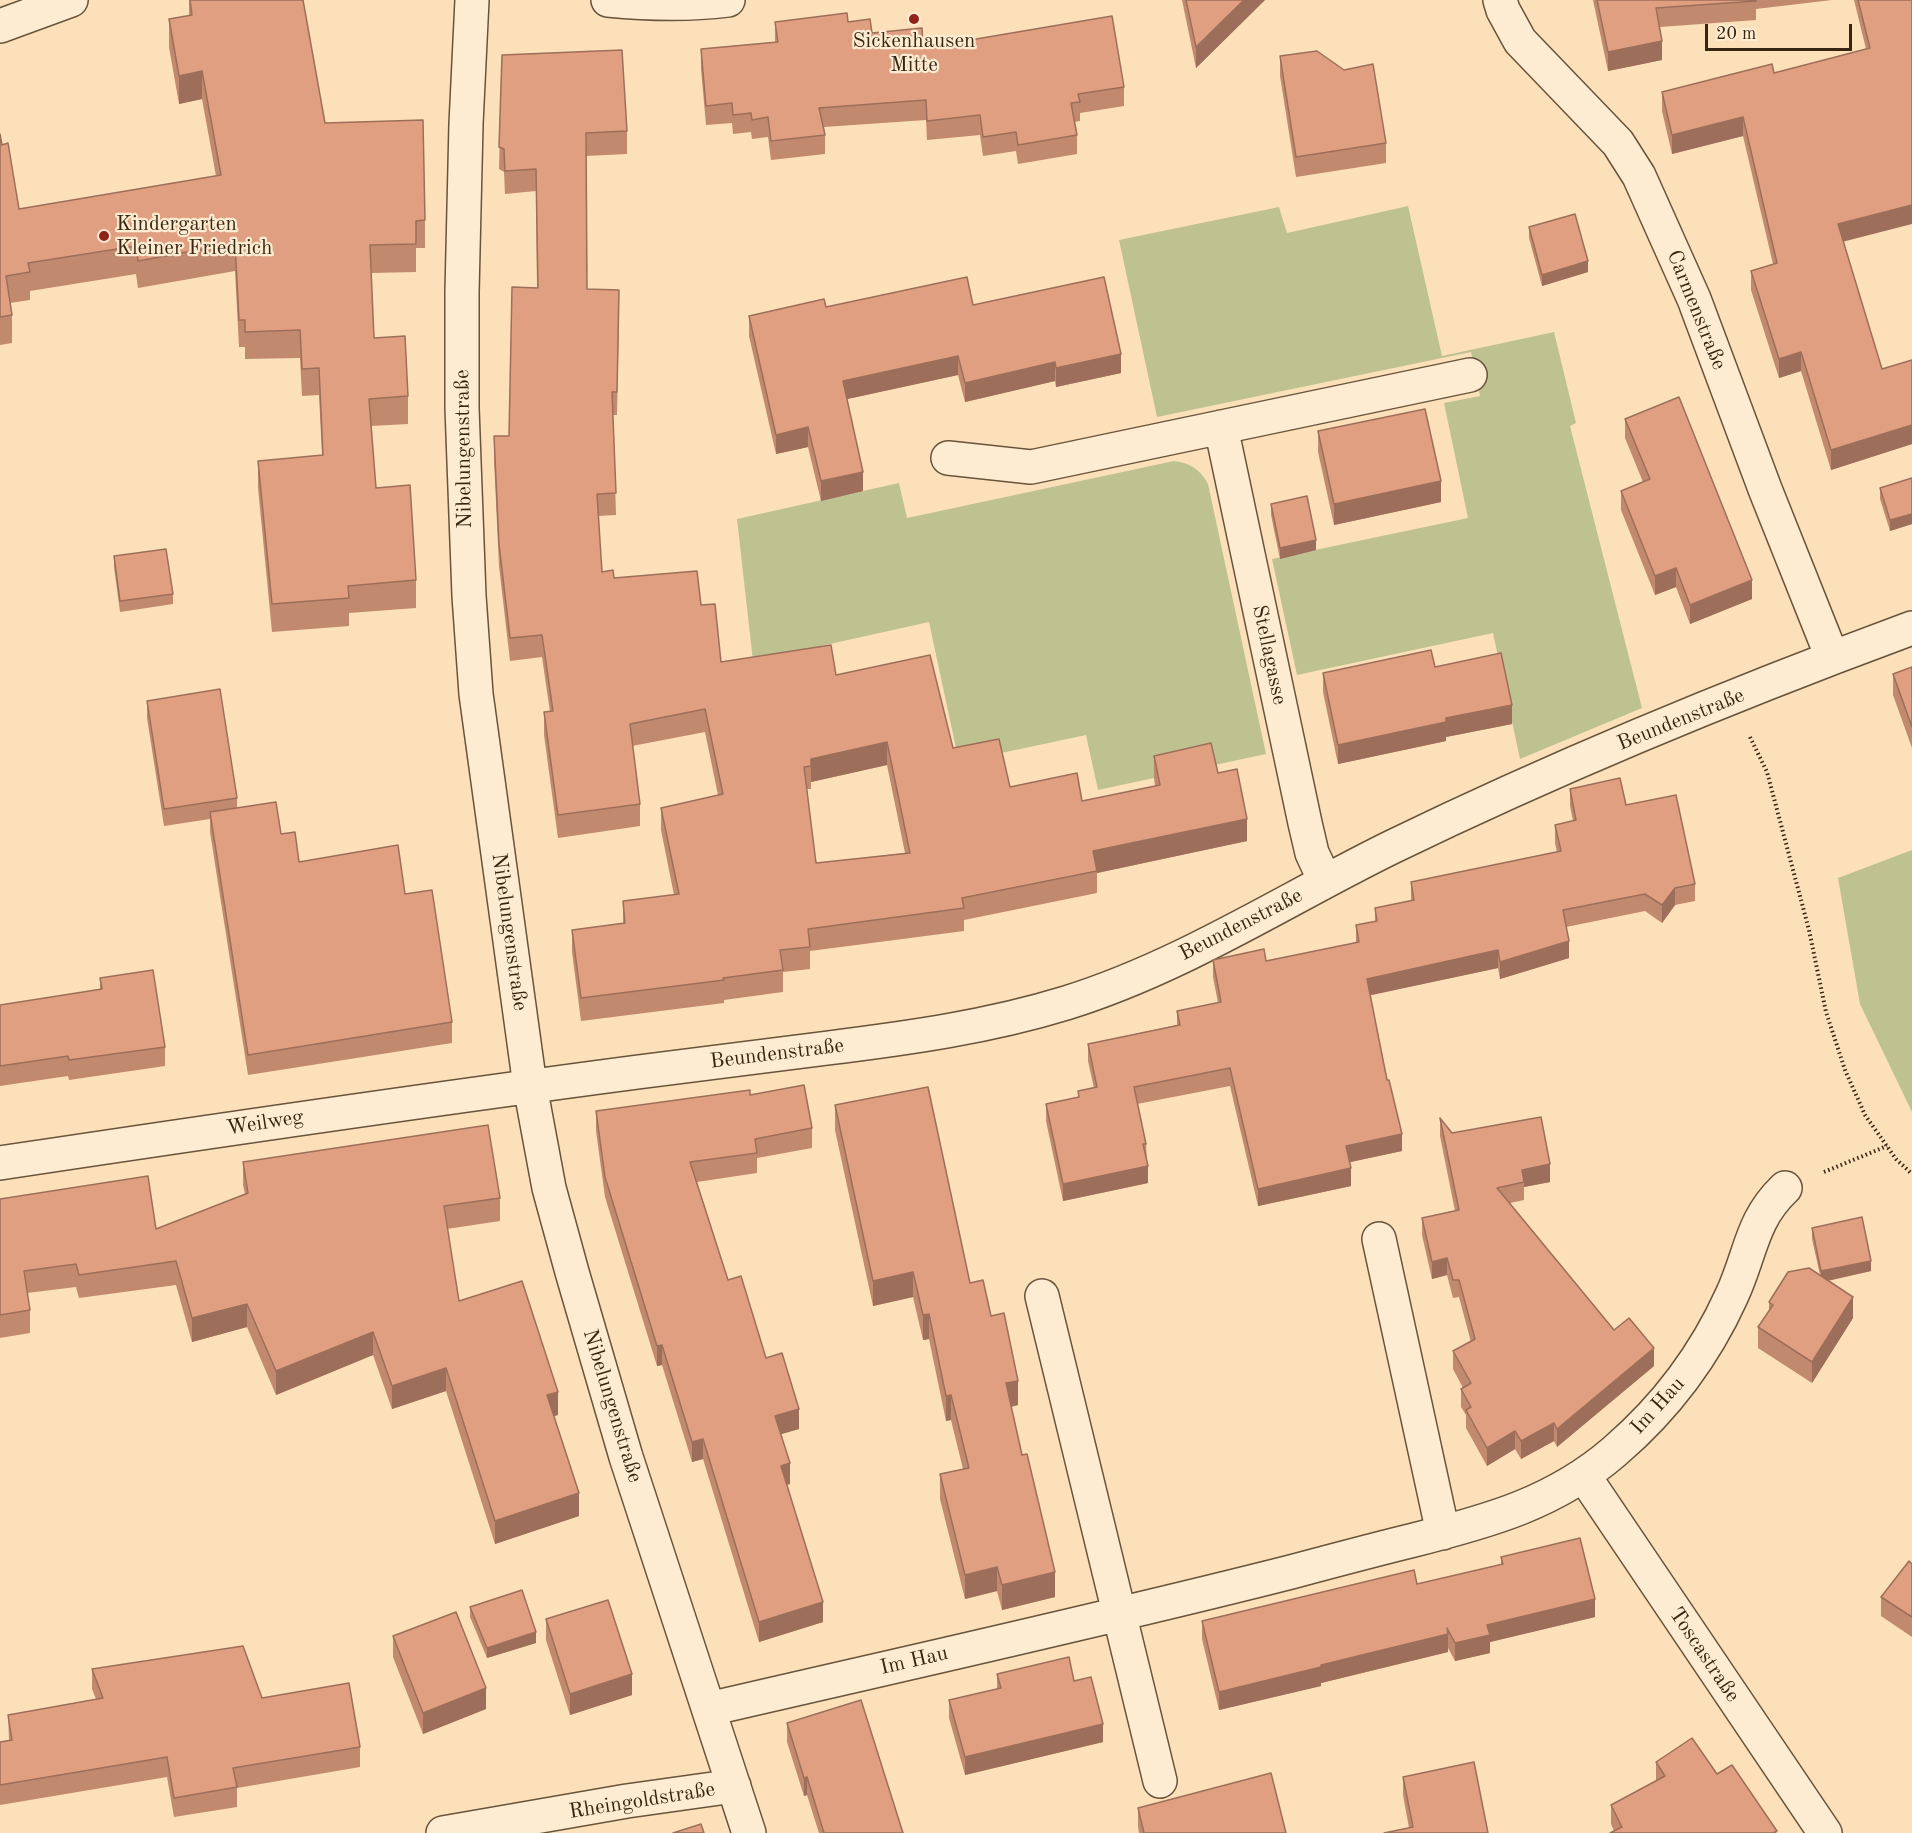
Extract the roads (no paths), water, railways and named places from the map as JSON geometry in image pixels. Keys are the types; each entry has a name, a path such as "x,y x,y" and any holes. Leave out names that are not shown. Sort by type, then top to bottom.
{"street":[{"path":"0,26 71,0"},
{"name":"Nibelungenstraße","path":"472,0 465,146 462,292 462,408 469,596 476,694 530,1086 549,1188 572,1272 627,1457 749,1833"},
{"path":"608,0 656,4 695,4 728,0"},
{"name":"Carmenstraße","path":"1500,0 1520,41 1618,143 1639,176 1694,299 1765,489 1832,657"},
{"path":"948,458 1031,467 1470,375"},
{"name":"Stellagasse","path":"1221,427 1305,823 1312,852 1325,881"},
{"name":"Beundenstraße","path":"530,1086 900,1039 1010,1018 1067,1003 1156,968 1219,938 1391,848 1526,785 1731,698 1832,657 1912,628"},
{"name":"Weilweg","path":"0,1163 374,1106 530,1086"},
{"name":"Im Hau","path":"709,1709 1119,1614 1443,1533 1506,1515 1548,1497 1584,1476 1639,1430 1694,1365 1733,1294 1760,1218 1771,1201 1785,1188"},
{"path":"1378,1239 1443,1533"},
{"path":"1042,1296 1160,1781"},
{"name":"Toscastraße","path":"1584,1476 1825,1833"},
{"name":"Rheingoldstraße","path":"449,1832 627,1801 734,1786"}],"place":[{"name":"Sickenhausen Mitte","path":"914,19"},
{"name":"Kindergarten Kleiner Friedrich","path":"104,236"}]}
